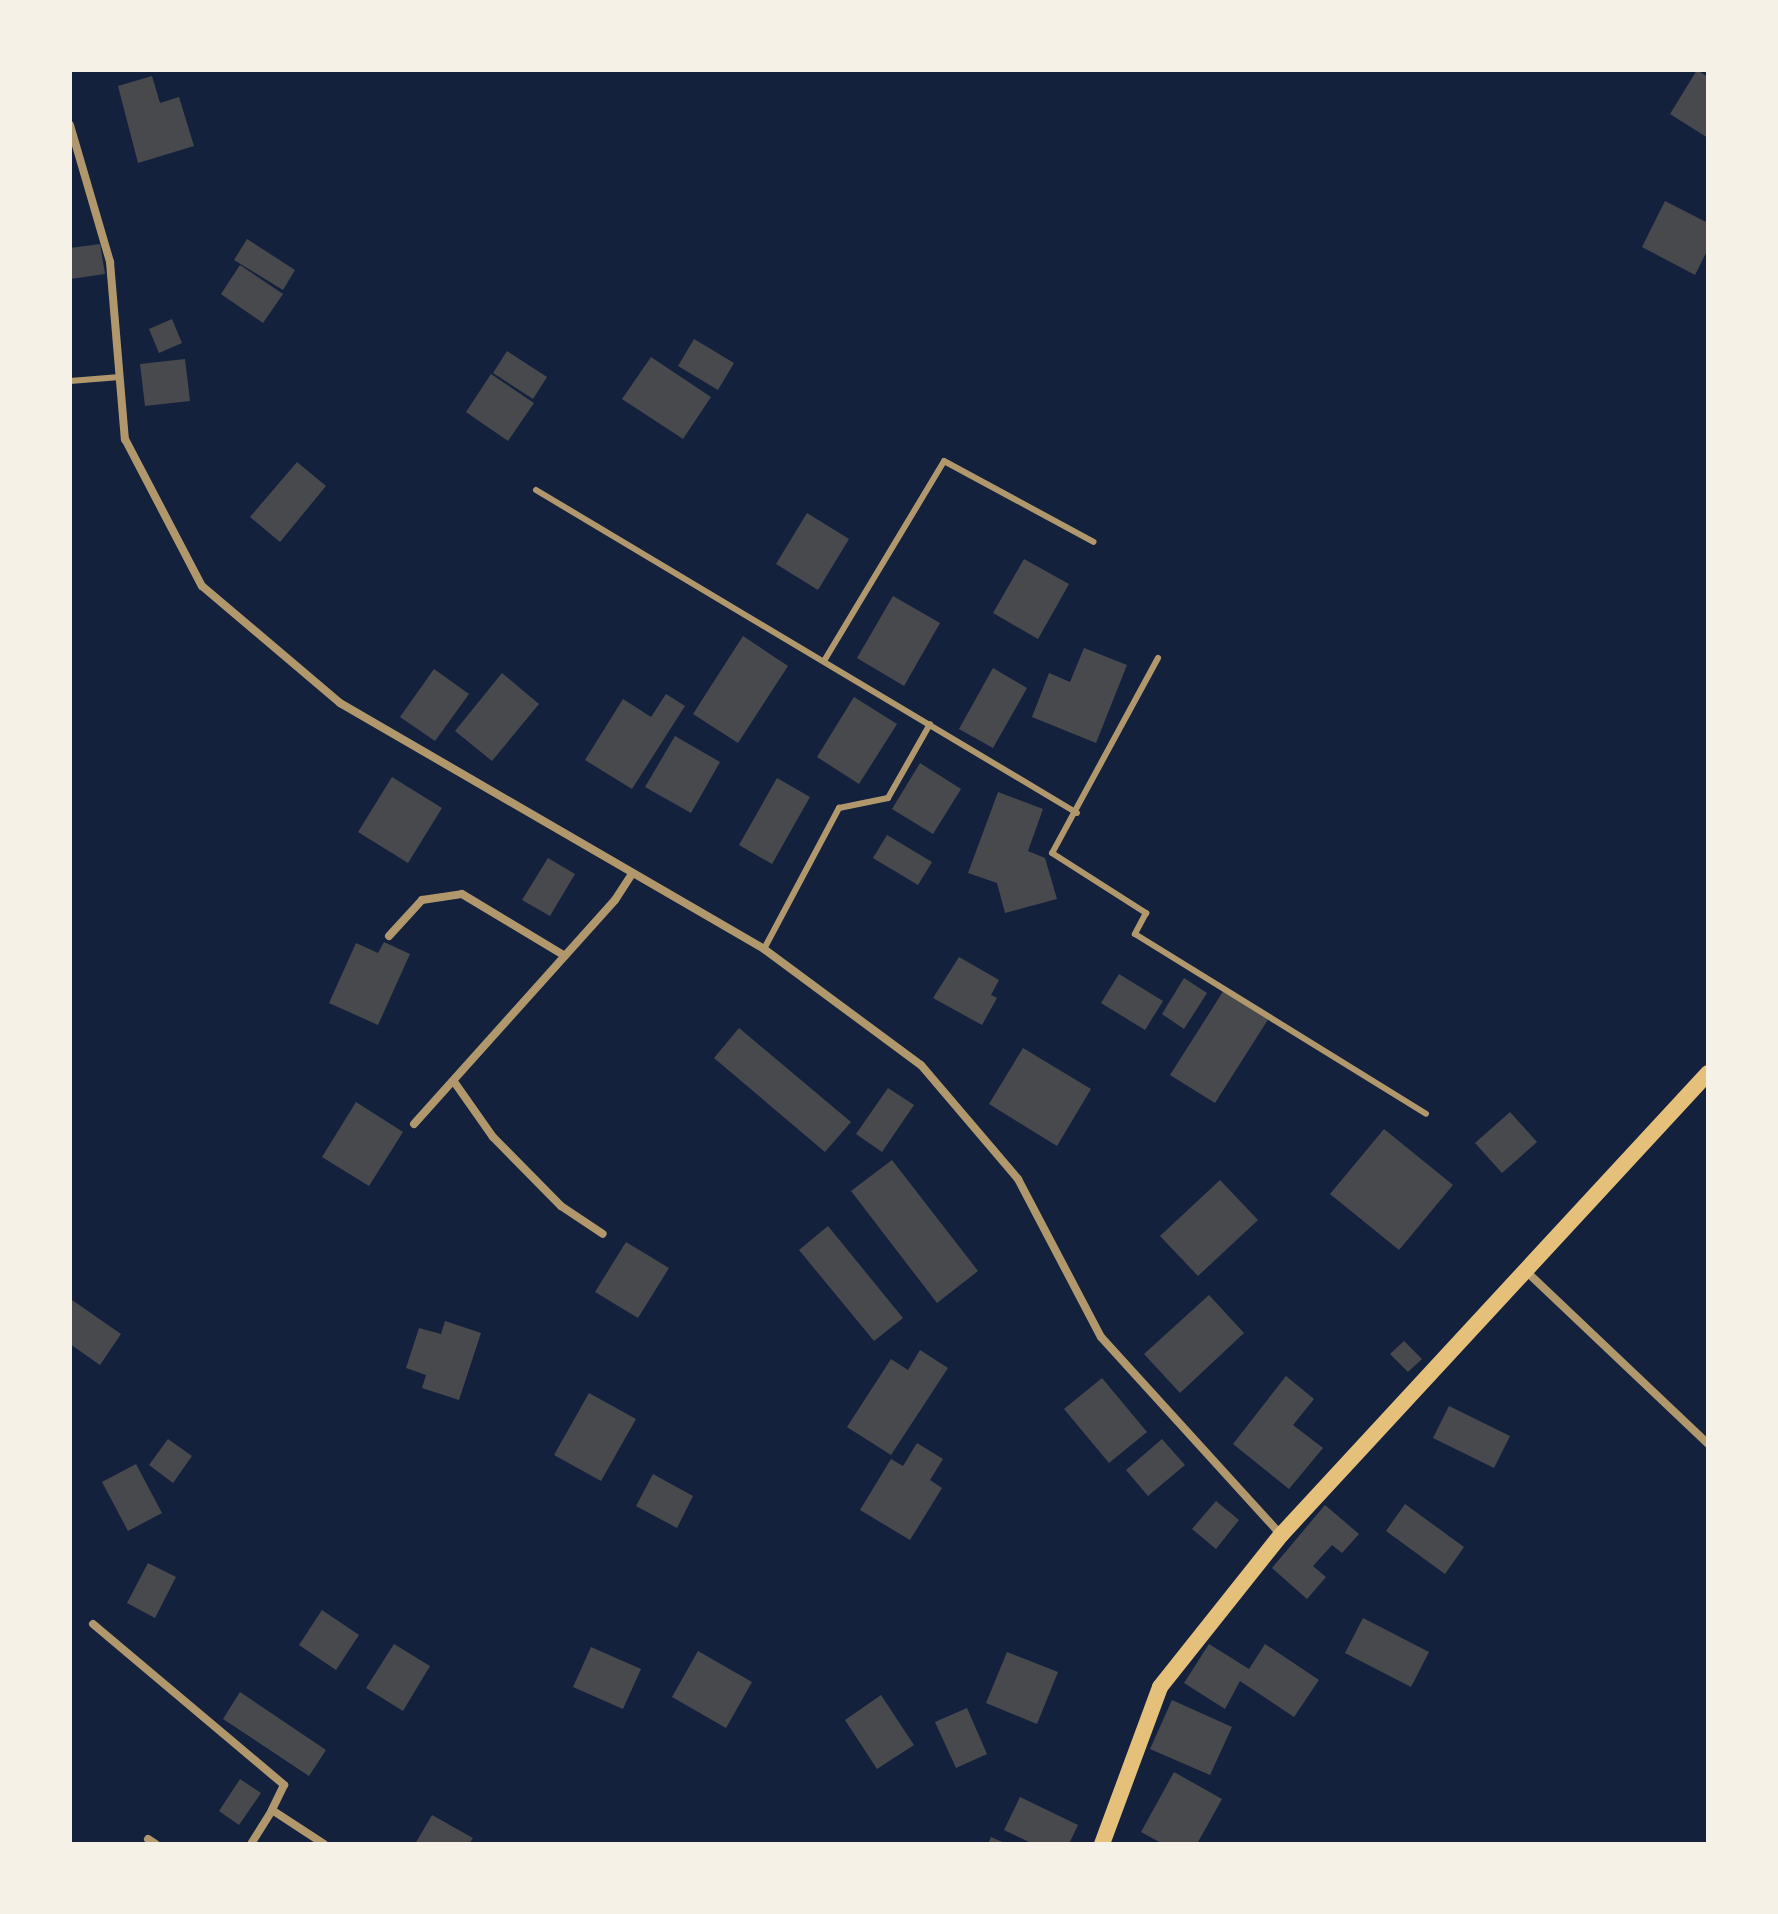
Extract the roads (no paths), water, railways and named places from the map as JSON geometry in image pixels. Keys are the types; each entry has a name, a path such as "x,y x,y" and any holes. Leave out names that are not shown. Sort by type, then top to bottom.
{"main road":[{"path":"1102,1844 1160,1687 1281,1535 1708,1073"}],"street":[{"path":"70,125 110,262 125,439 202,586 340,703 631,875 764,949 921,1065 1018,1179 1101,1337 1281,1535"},
{"path":"414,1124 455,1083 631,875"},
{"path":"389,936 422,900 462,894 565,956"},
{"path":"455,1083 503,1147 561,1206 603,1234"},
{"path":"1527,1272 1708,1444"},
{"path":"93,1624 284,1785 251,1844"},
{"path":"272,1810 324,1844"}],"lane":[{"path":"70,381 120,377"},
{"path":"824,661 944,461 1094,542"},
{"path":"536,490 1077,813"},
{"path":"1158,658 1077,813 1052,853 1146,913 1135,934 1426,1114"},
{"path":"764,949 839,808 888,798 930,724"}]}
